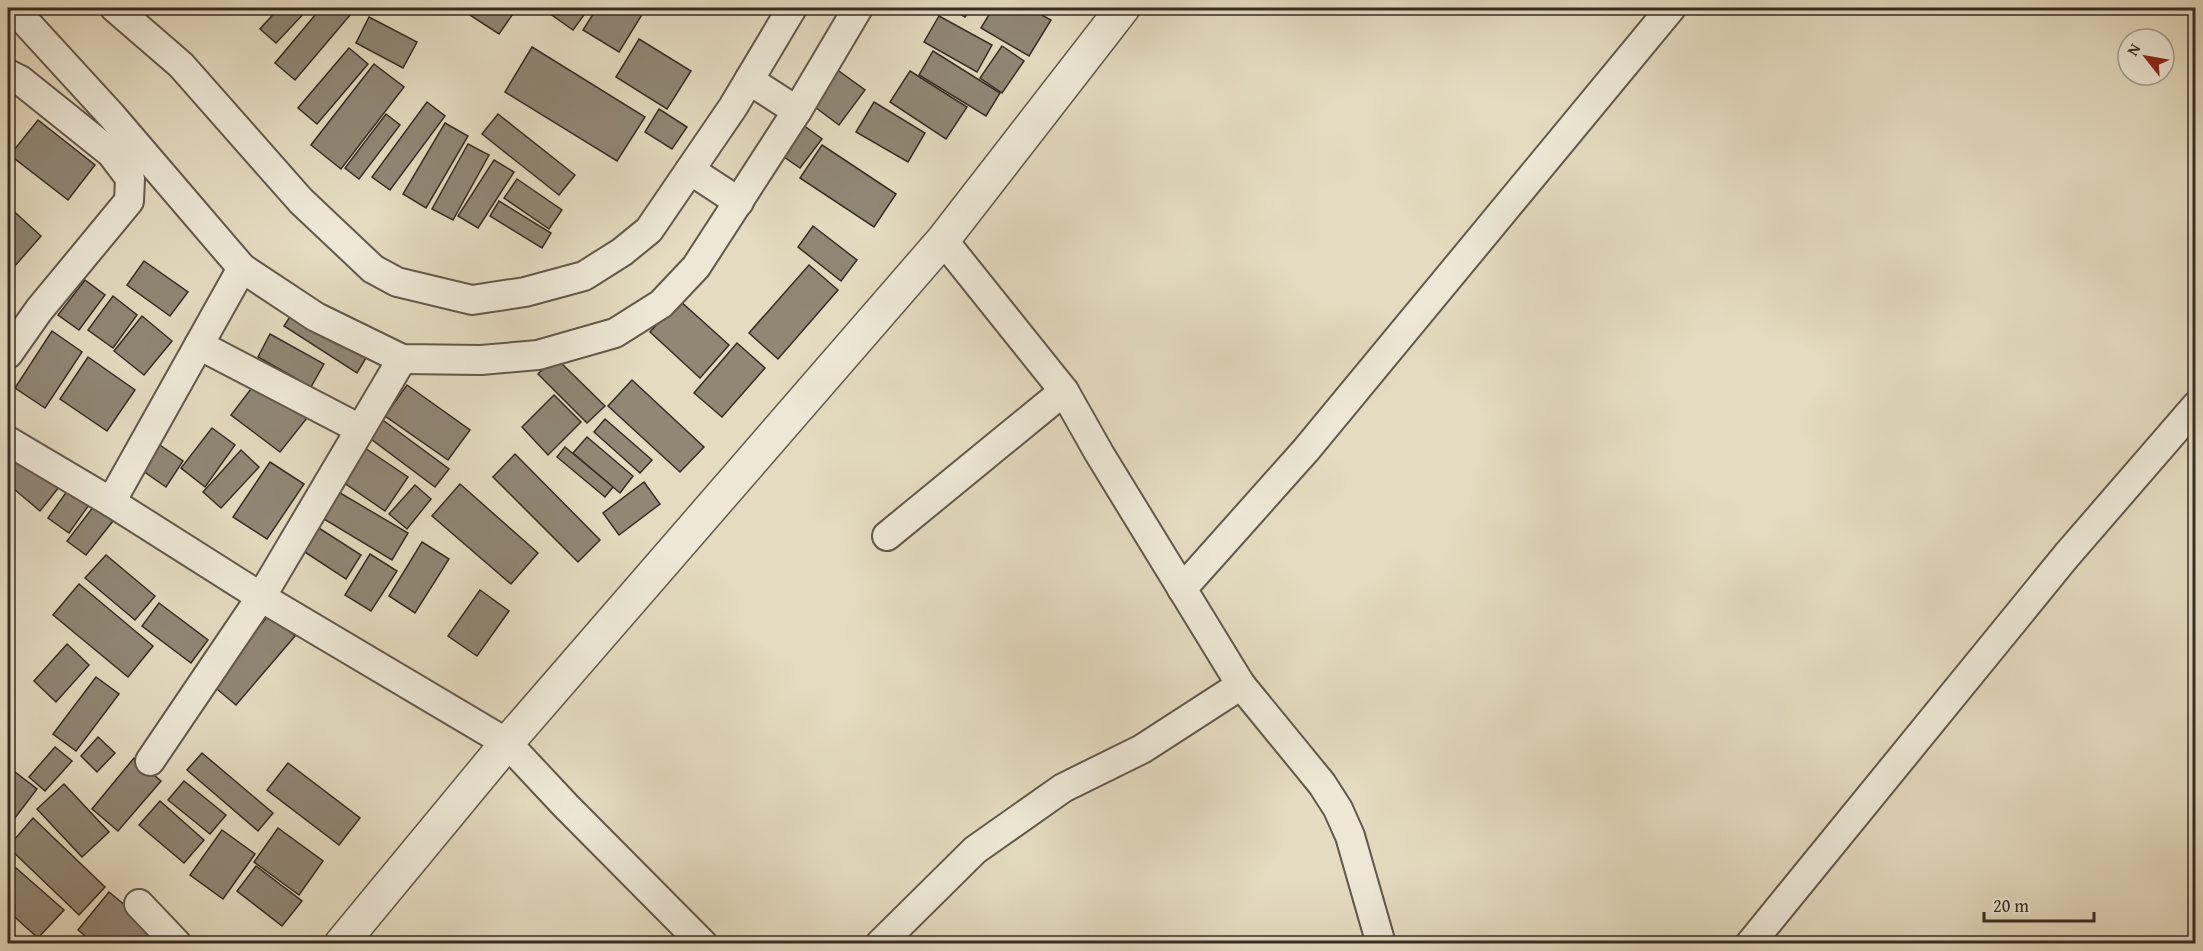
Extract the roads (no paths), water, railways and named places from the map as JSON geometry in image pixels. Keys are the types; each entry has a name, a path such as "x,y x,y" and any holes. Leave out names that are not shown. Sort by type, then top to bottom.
{"street":[{"path":"13,8 111,115 242,268 316,317 402,359 481,360 538,355 615,333 661,304 696,267 733,198 858,8"},
{"path":"115,8 181,65 301,201 373,269 397,282 424,291 472,300 525,292 584,276 622,252 649,230 696,174 753,83 792,8"},
{"path":"341,944 507,743 943,240 1123,8"},
{"path":"1182,589 1306,450 1671,8"},
{"path":"8,74 20,80 111,153 130,178 129,201 39,310 8,354"},
{"path":"753,83 792,108"},
{"path":"696,174 733,198"},
{"path":"943,240 1064,391 1240,685 1322,784 1338,809 1350,836 1381,944"},
{"path":"111,502 242,268"},
{"path":"199,345 360,429"},
{"path":"150,761 261,597 402,359"},
{"path":"887,536 1064,391"},
{"path":"1750,944 2067,555 2196,406"},
{"path":"8,441 111,502 261,597 507,743 703,944"},
{"path":"880,944 975,850 1063,788 1142,749 1240,685"},
{"path":"139,904 177,944"}]}
